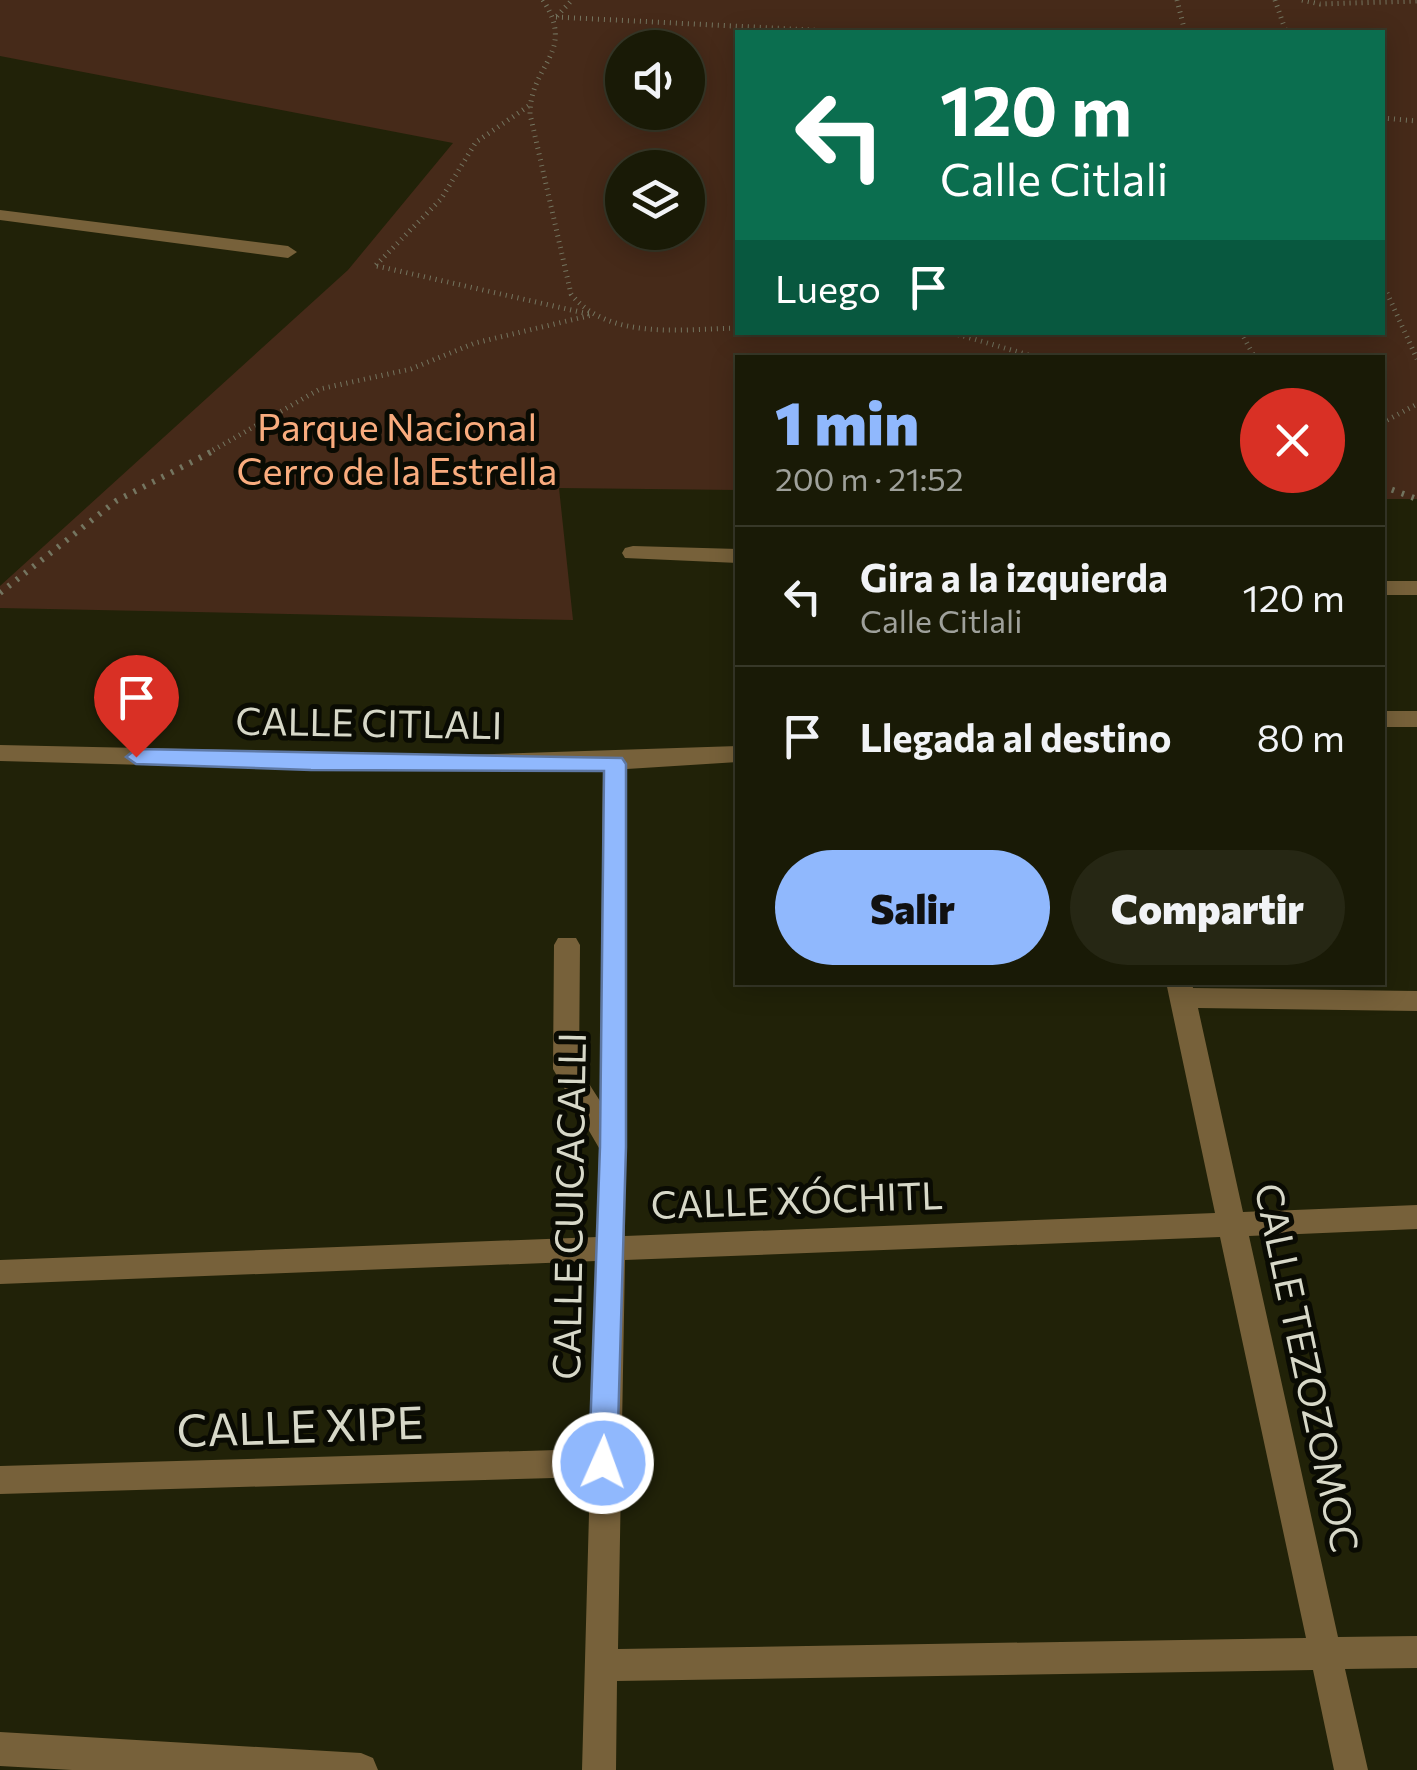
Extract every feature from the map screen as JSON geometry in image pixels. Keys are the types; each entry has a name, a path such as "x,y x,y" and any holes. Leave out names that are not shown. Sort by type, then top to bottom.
{"street":[{"path":"0,215 288,252"},
{"path":"633,553 735,556"},
{"path":"1385,588 1417,588"},
{"path":"1385,720 1417,719"},
{"name":"CALLE CITLALI","path":"0,753 311,762 615,764 735,754"},
{"name":"CALLE CUICACALLI","path":"599,1770 613,1147 615,764"},
{"path":"567,944 566,1069 613,1147"},
{"path":"1181,990 1417,1001"},
{"name":"CALLE TEZOZOMOC","path":"1181,990 1352,1770"},
{"name":"CALLE XÓCHITL","path":"0,1272 1417,1218"},
{"name":"CALLE XIPE","path":"0,1480 603,1463"},
{"path":"601,1664 1417,1652"},
{"path":"0,1749 361,1770"}],"path":[{"path":"543,0 556,17 559,35 530,105 476,142 441,199 376,265 630,326 735,328"},
{"path":"556,17 572,0"},
{"path":"1177,0 1184,30"},
{"path":"1275,0 1285,30"},
{"path":"1302,0 1320,4 1417,1"},
{"path":"556,17 812,30"},
{"path":"530,105 570,292 577,304 592,314"},
{"path":"1385,118 1417,121"},
{"path":"1385,289 1417,359"},
{"path":"0,593 116,501 245,434 320,389 350,379 410,369 475,343 592,314"},
{"path":"960,335 1029,355"},
{"path":"1385,421 1417,404"},
{"path":"1385,487 1417,499"}],"green space":[{"name":"Parque Nacional Cerro de la Estrella","path":"0,0 1417,0 1417,499 1385,499 1385,355 735,355 735,490 559,488 573,620 0,608 0,586 348,270 453,143 0,56"}],"route":[{"path":"136,757 615,764 613,1147 603,1463"}]}
